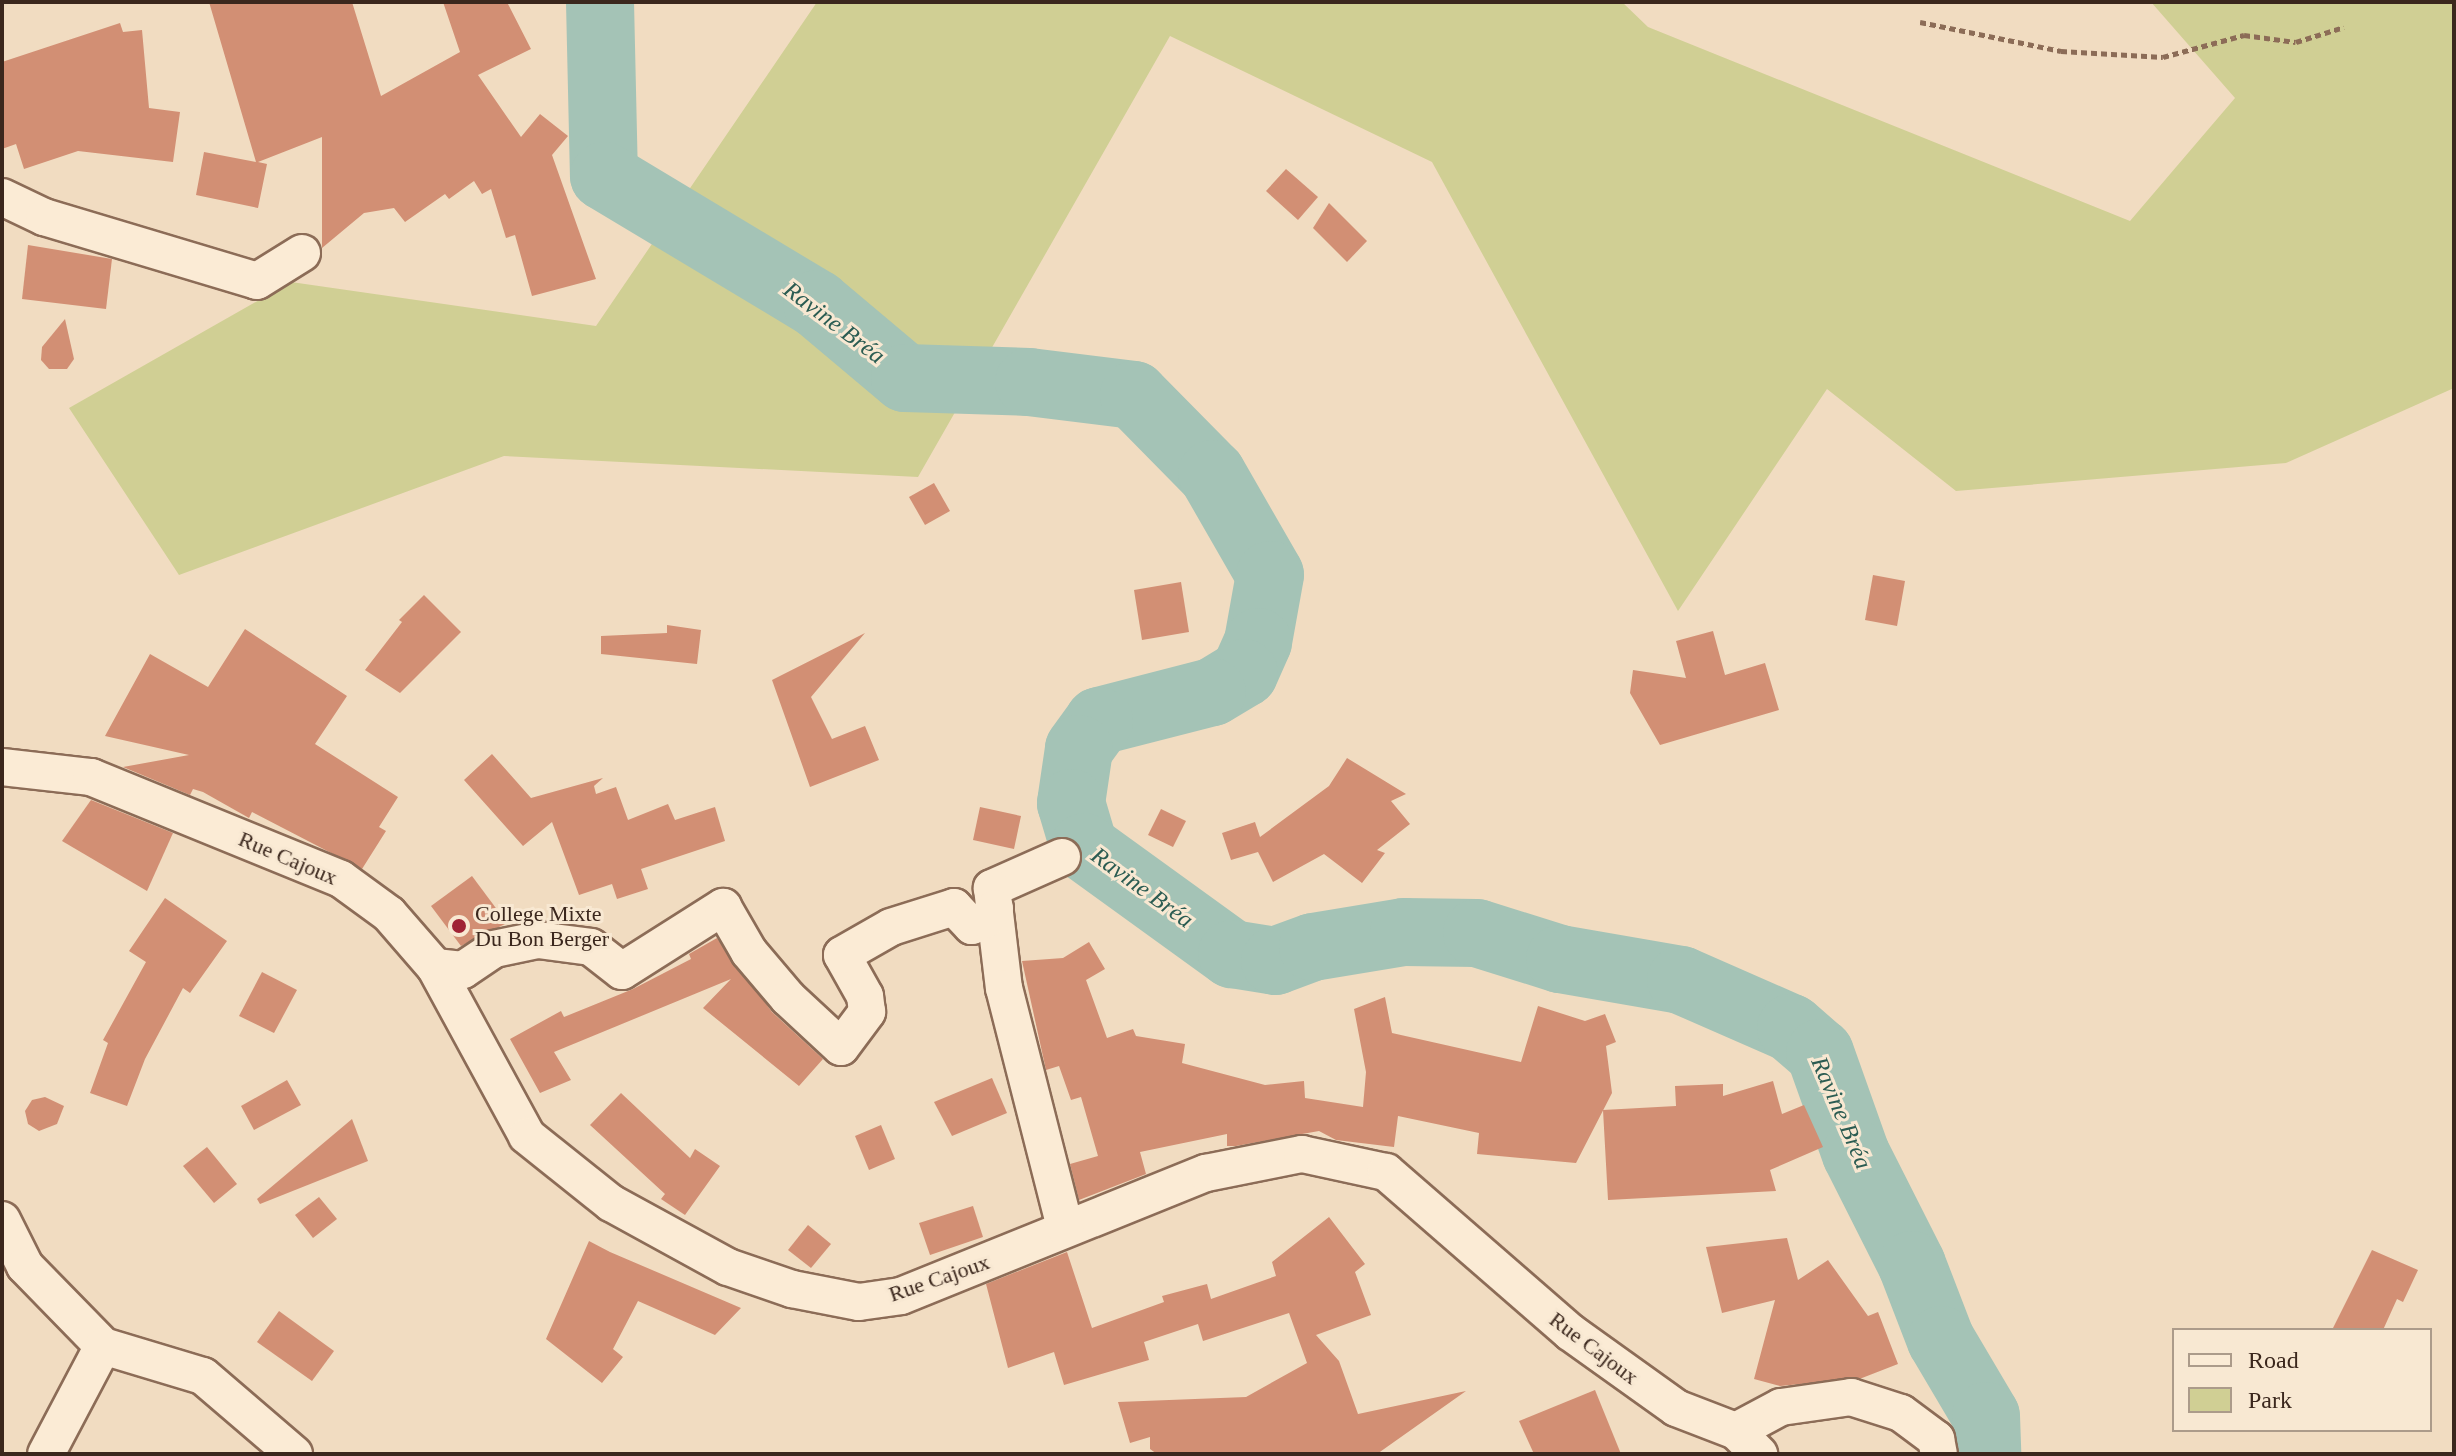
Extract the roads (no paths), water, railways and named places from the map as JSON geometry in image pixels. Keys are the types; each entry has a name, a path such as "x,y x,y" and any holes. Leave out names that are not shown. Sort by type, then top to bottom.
{"street":[{"path":"2,197 73,227 257,281 302,253"},
{"name":"Rue Cajoux","path":"2,767 91,777 341,879 389,914 435,967 527,1136 611,1203 728,1267 792,1289 859,1302 901,1296 1206,1173 1302,1154 1386,1172 1570,1332 1676,1408 1748,1442 1781,1407 1851,1397 1901,1413 1936,1439 1939,1454"},
{"path":"1062,857 992,888 1021,1067 1065,1228"},
{"path":"435,967 463,970 494,949 538,940 591,947 622,971 723,907 749,952 788,998 841,1047 867,1012 865,996 842,955 891,927 954,907 972,926 986,920 995,908"},
{"path":"2,1220 25,1266 103,1346 203,1376 294,1454"},
{"path":"46,1454 103,1346"}],"waterway":[{"name":"Ravine Bréa","path":"600,2 604,176 817,304 905,378 1029,382 1134,395 1212,474 1270,575 1258,642 1244,673 1212,692 1099,721 1079,749 1071,803 1084,847 1232,954 1275,961 1313,947 1404,932 1477,933 1560,959 1681,980 1791,1028 1820,1053 1856,1154 1912,1265 1941,1340 1986,1416 1987,1454"}],"place":[{"name":"College Mixte Du Bon Berger","path":"459,926"}]}
